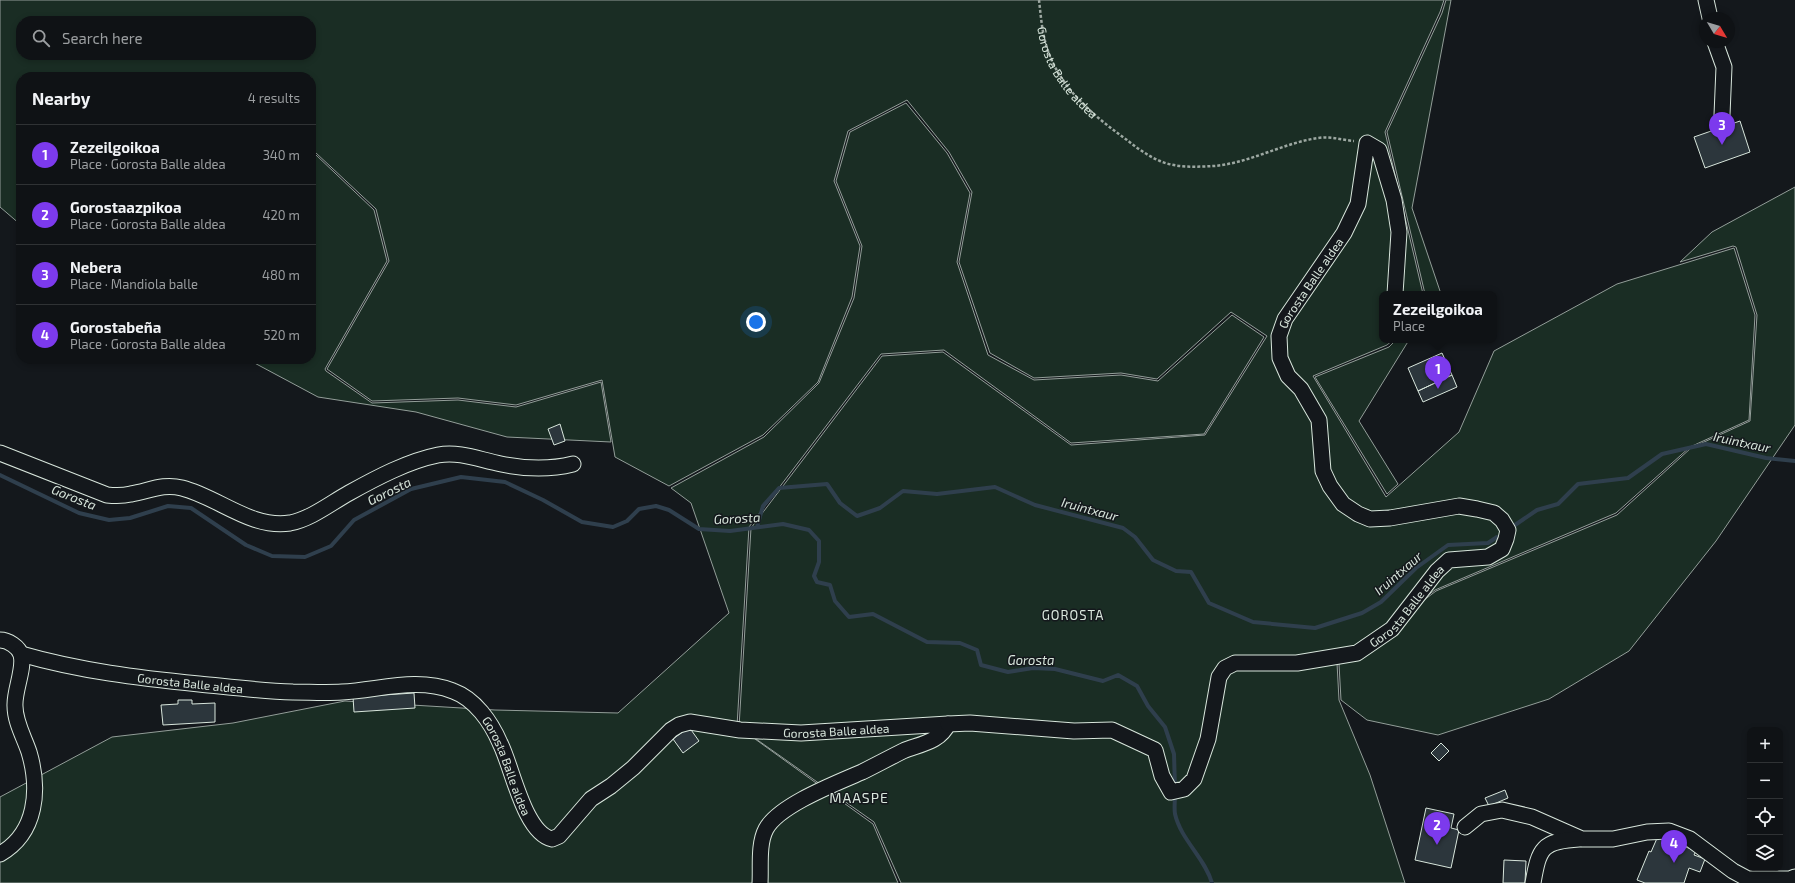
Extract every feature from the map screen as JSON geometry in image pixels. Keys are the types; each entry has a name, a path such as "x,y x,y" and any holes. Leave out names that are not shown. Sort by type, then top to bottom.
{"street":[{"path":"1706,0 1709,12"},
{"path":"1716,48 1724,67 1722,115"},
{"path":"1367,143 1379,150 1394,200 1399,232 1395,291"},
{"name":"Gorosta Balle aldea","path":"0,640 13,645 21,654 66,666 125,676 291,692 342,692 410,684 431,685 452,691 465,696 475,705 485,718 500,742 528,817 542,834 552,839 559,836 591,799 633,768 671,730 679,725 690,722 740,730 801,732 970,723 1074,731 1112,730 1155,750 1162,776 1177,790 1194,779 1208,739 1219,677 1226,668 1235,663 1296,663 1357,653 1392,629 1438,571 1449,560 1488,557 1502,549 1506,539 1508,530 1502,520 1494,513 1477,509 1459,506 1390,518 1370,519 1358,514 1344,504 1330,486 1323,471 1320,420 1300,389 1288,376 1280,358 1280,336 1285,319 1344,233 1358,204 1367,143"},
{"path":"0,453 107,495 121,496 133,494 149,488 170,486 180,487 197,492 264,523 291,522 316,513 350,493 411,463 438,455 461,454 502,464 534,468 555,468 573,464"},
{"path":"0,854 11,848 21,838 28,827 32,813 34,780 29,754 16,720 14,707 15,692 22,666 21,654"},
{"path":"760,883 762,838 766,829 773,820 786,810 818,792 913,747 933,740 944,733 948,724"},
{"path":"1465,827 1480,814 1502,810 1532,817 1582,839"},
{"path":"1534,883 1536,864 1541,853 1550,843 1565,840 1613,839 1647,832 1669,831 1690,839 1748,879 1790,879 1795,877"}],"path":[{"name":"Gorosta Balle aldea","path":"1039,0 1043,32 1048,50 1066,84 1097,118 1143,152 1160,161 1185,167 1230,164 1292,144 1320,137 1333,137 1367,143"}],"green space":[{"path":"0,0 1444,0 1440,12 1385,132 1422,291 1379,291 1379,343 1389,343 1313,376 1386,497 1459,432 1494,351 1617,284 1734,248 1755,315 1749,420 1690,447 1616,513 1435,590 1337,663 1339,700 1370,775 1405,883 901,883 874,822 739,727 751,528 882,356 943,352 1071,445 1205,435 1267,336 1231,312 1157,379 1121,373 1034,378 990,353 959,262 972,192 949,152 907,100 848,131 834,181 860,246 852,297 818,382 763,435 669,486 615,457 602,380 516,405 458,398 372,401 327,369 389,261 376,209 316,153 316,72 16,72 16,221 0,207"},
{"path":"1446,0 1451,0 1412,208 1440,291 1424,291 1387,132 1442,13"},
{"path":"906,103 947,153 970,193 957,262 988,355 1034,380 1121,375 1158,381 1232,315 1264,337 1204,434 1071,443 944,350 881,354 749,527 737,726 873,824 898,883 0,883 0,797 112,737 233,723 345,701 495,710 618,713 729,613 691,503 671,488 764,437 819,383 854,298 862,246 836,181 850,132"},
{"path":"316,155 374,210 387,261 325,369 326,371 372,403 458,400 516,407 601,382 611,442 507,437 416,412 318,397 256,364 316,364"},
{"path":"1795,187 1795,425 1716,541 1629,651 1549,699 1438,735 1367,720 1341,700 1339,664 1436,591 1617,515 1691,448 1750,421 1757,315 1736,247 1733,246 1680,262 1712,232"},
{"path":"1393,343 1407,343 1359,421 1398,484 1387,494 1315,377 1389,347"}],"building":[{"path":"1740,121 1750,152 1705,168 1694,137"},
{"path":"1442,353 1452,375 1418,391 1408,368"},
{"path":"1452,375 1457,387 1423,402 1418,391"},
{"path":"560,424 565,441 554,445 548,429"},
{"path":"414,693 415,708 354,712 353,697"},
{"path":"178,700 192,700 192,704 215,703 215,722 163,725 161,705 178,704"},
{"path":"689,727 699,741 683,753 673,739"},
{"path":"1441,743 1449,751 1439,761 1431,753"},
{"path":"1505,790 1508,798 1489,806 1485,798"},
{"path":"1426,808 1454,814 1451,828 1459,830 1451,868 1415,860"},
{"path":"1658,836 1696,851 1694,855 1705,859 1700,872 1689,868 1684,883 1645,883 1637,880 1649,851 1651,852"},
{"path":"1504,860 1526,861 1525,883 1503,883"}],"waterway":[{"name":"Iruintxaur","path":"1515,525 1537,510 1558,504 1578,484 1628,478 1662,454 1706,444 1766,458 1795,461"},
{"name":"Gorosta","path":"0,475 79,513 109,520 130,518 168,506 191,508 246,545 272,556 305,557 331,546 354,520 411,489 461,477 505,482 543,500 582,522 613,527 627,521 639,509 656,506 669,510 699,529 730,531 783,524 809,530 819,541 819,562 814,576 817,582 830,585 835,601 849,617 873,614 927,642 960,643 977,650 981,665 1008,672 1033,668 1055,669 1103,681 1118,675 1137,686 1148,706 1165,727 1174,754 1175,788"},
{"name":"Iruintxaur","path":"757,527 763,506 779,488 827,484 840,503 857,516 880,508 903,491 937,494 995,487 1035,505 1123,528 1135,537 1153,560 1176,571 1191,572 1209,603 1253,622 1315,628 1362,613 1381,602 1416,568 1448,545 1488,543 1497,537"},
{"name":"Gorosta","path":"1175,795 1175,814 1178,823 1187,841 1204,865 1212,883"}],"place":[{"name":"Nebera","path":"1722,145"},
{"name":"Zezeilgoikoa","path":"1438,389"},
{"name":"Gorostaazpikoa","path":"1437,845"},
{"name":"Gorostabeña","path":"1674,863"}],"district":[{"name":"GOROSTA","path":"1073,615"},
{"name":"MAASPE","path":"859,797"}]}
